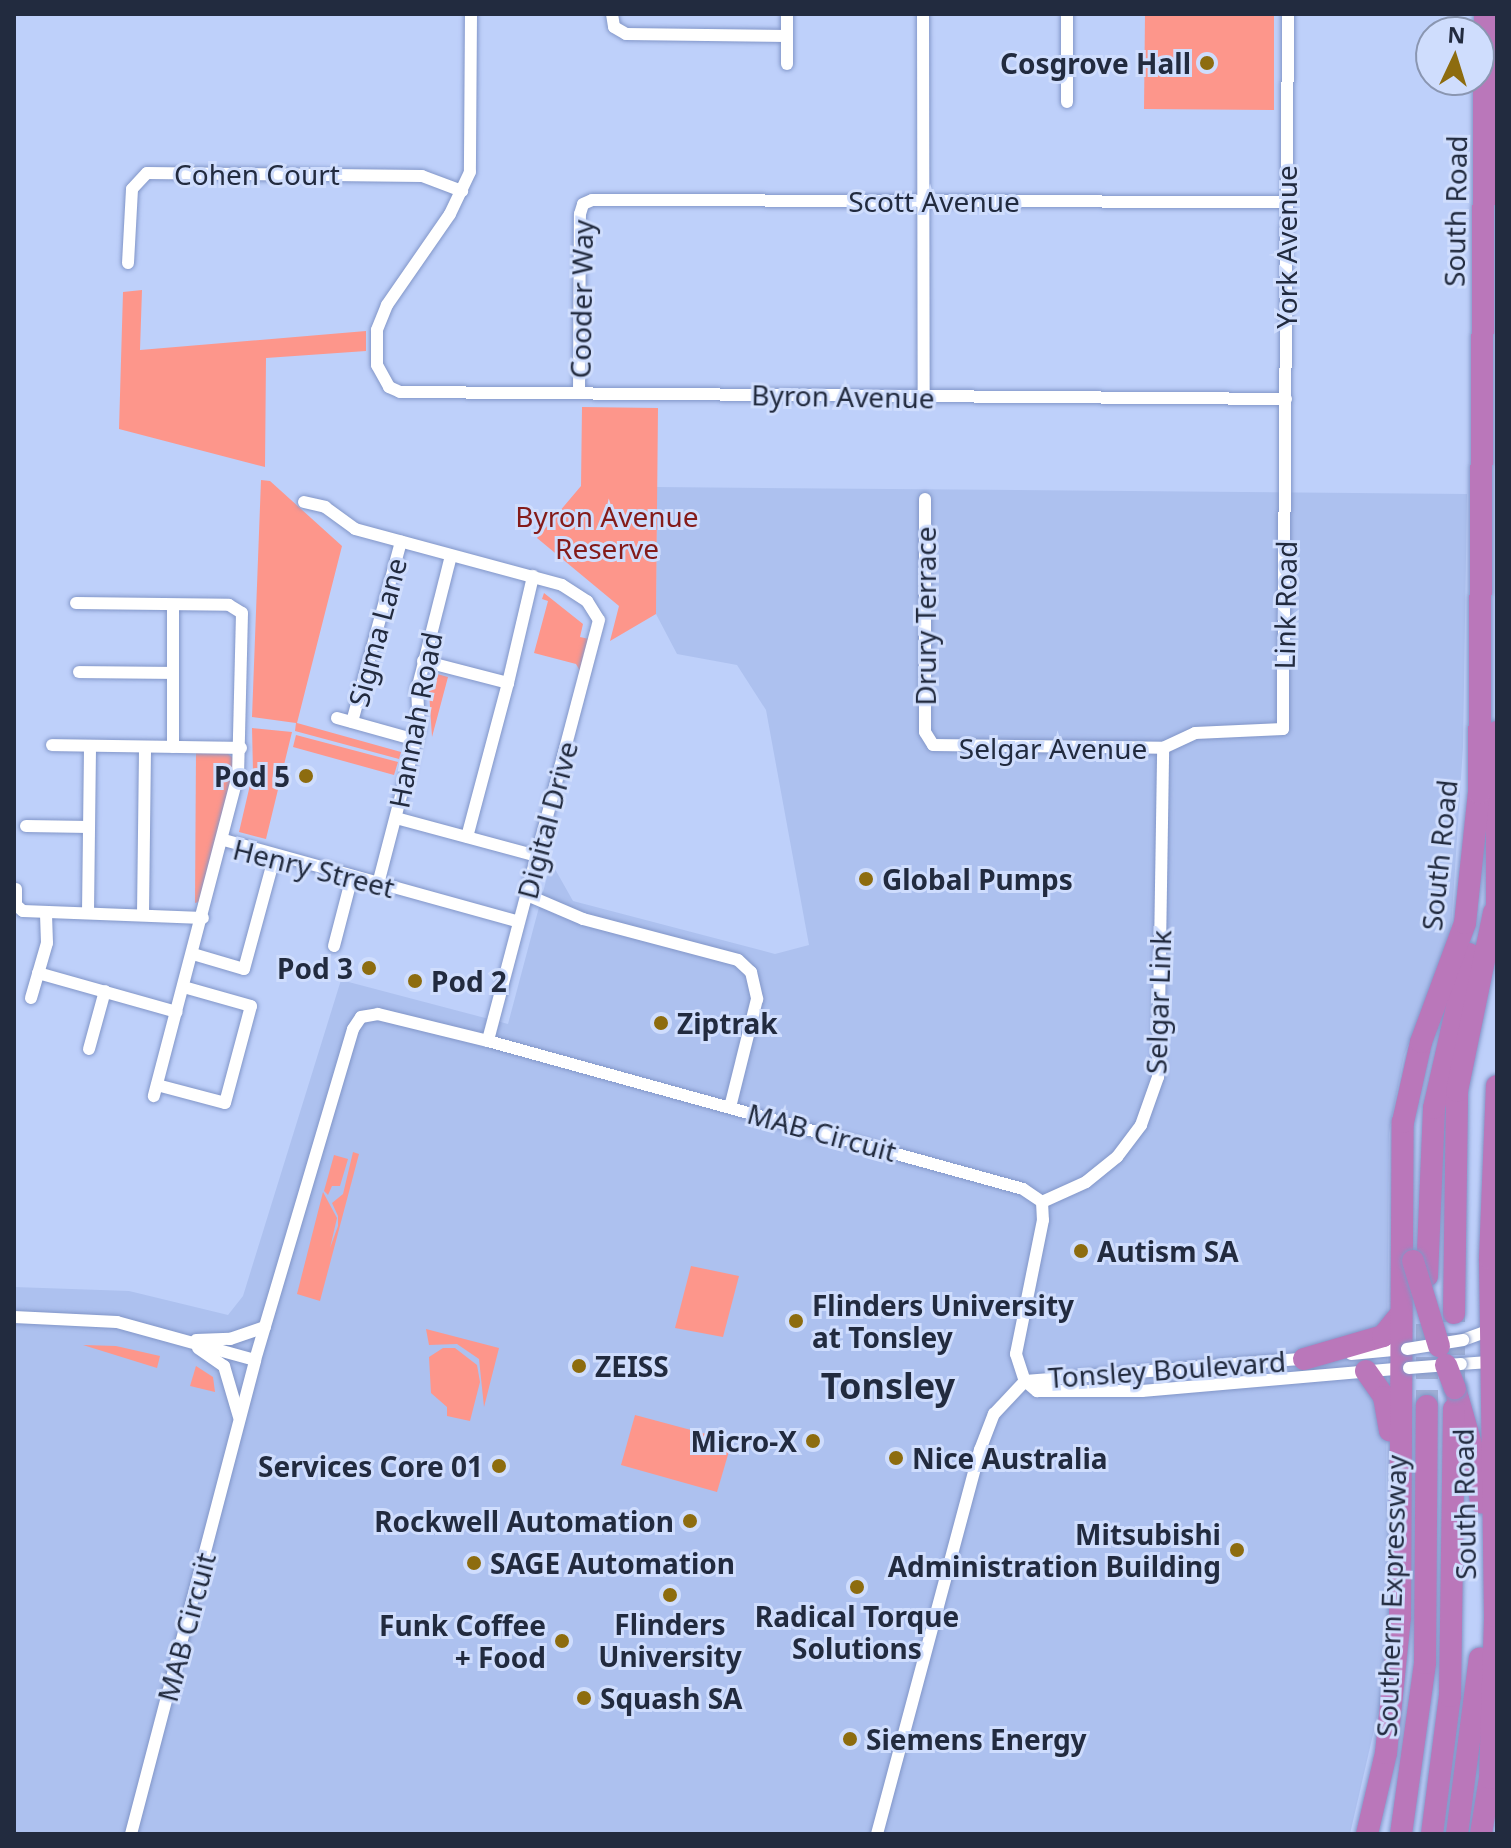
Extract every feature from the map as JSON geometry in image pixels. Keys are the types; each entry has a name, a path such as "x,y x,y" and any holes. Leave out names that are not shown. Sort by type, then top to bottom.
{"highway":[{"name":"South Road","path":"1485,14 1491,127 1489,593 1496,919"},
{"name":"South Road","path":"1367,1834 1386,1753 1400,1618 1405,1358 1401,1314 1401,1188 1407,1093 1421,1042 1463,932 1491,787 1497,732"},
{"path":"1420,1268 1431,1132 1440,1067 1476,914 1491,787"},
{"path":"1454,1313 1457,1091 1496,919"},
{"name":"South Road","path":"1491,1834 1495,1616 1491,1152 1497,1086"},
{"path":"1401,1188 1420,1268 1475,1458 1480,1489 1482,1617 1472,1745 1457,1834"},
{"path":"1304,1359 1383,1336 1401,1314"},
{"path":"1366,1371 1380,1388 1392,1437 1402,1452"},
{"name":"Southern Expressway","path":"1401,1834 1425,1663 1427,1406"},
{"name":"Southern Expressway","path":"1432,1834 1450,1696 1454,1409"},
{"path":"1376,1834 1386,1753"},
{"name":"South Road","path":"1481,1834 1490,1778"}],"street":[{"path":"462,191 470,172 471,14"},
{"path":"612,14 614,27 626,34 787,36"},
{"path":"787,14 787,64"},
{"path":"923,14 924,397"},
{"path":"1067,14 1067,102"},
{"name":"York Avenue","path":"1287,480 1288,14"},
{"name":"Cohen Court","path":"128,263 132,189 147,173 422,176 462,191"},
{"name":"Byron Avenue","path":"462,191 387,305 377,330 382,381 400,392 1286,399"},
{"name":"Scott Avenue","path":"583,204 592,200 1286,202"},
{"name":"Cooder Way","path":"579,393 583,204"},
{"name":"Link Road","path":"1283,729 1287,480"},
{"name":"Drury Terrace","path":"925,499 925,732"},
{"path":"304,502 325,507 355,529 533,576 467,837"},
{"name":"Sigma Lane","path":"352,722 401,542"},
{"name":"Hannah Road","path":"378,884 416,740 423,661 451,556"},
{"name":"Digital Drive","path":"488,1041 598,631 599,620 587,601 576,591 533,576"},
{"path":"76,603 229,605 242,613 241,748 224,840"},
{"path":"173,605 173,747"},
{"path":"423,661 508,683"},
{"path":"79,672 173,673"},
{"path":"337,718 416,740"},
{"name":"Selgar Avenue","path":"925,732 941,749 1163,748 1195,733 1283,729"},
{"path":"52,745 241,748"},
{"path":"88,912 90,746"},
{"path":"143,914 145,747"},
{"name":"Selgar Link","path":"1042,1202 1086,1182 1117,1157 1141,1125 1158,1077 1163,748"},
{"path":"396,818 537,856"},
{"path":"26,826 89,827"},
{"name":"Henry Street","path":"184,987 251,1006 225,1103 155,1090 224,840 519,922"},
{"path":"193,954 244,969 275,855"},
{"path":"334,946 352,877"},
{"path":"16,889 16,905 23,911 203,918"},
{"path":"527,895 583,919 738,960 751,972 757,999 730,1107"},
{"path":"31,998 47,943 46,912"},
{"path":"38,973 177,1012"},
{"path":"89,1049 105,991"},
{"name":"MAB Circuit","path":"131,1834 255,1360 353,1029 361,1017 378,1014 488,1041 1010,1185 1042,1202"},
{"path":"877,1834 980,1450 994,1414 1025,1381 1016,1341 1042,1202"},
{"path":"14,1317 117,1322 255,1360"},
{"path":"185,1340 230,1339 265,1327"},
{"name":"Tonsley Boulevard","path":"1448,1358 1463,1340 1494,1329"},
{"path":"185,1340 224,1366 240,1420"},
{"name":"Tonsley Boulevard","path":"1025,1381 1037,1391 1058,1395 1366,1371 1405,1358 1448,1358"},
{"name":"Tonsley Boulevard","path":"1025,1381 1304,1359 1448,1358 1492,1362"}],"shaded area":[{"path":"657,487 1467,494 1463,747 1450,945 1404,1055 1389,1133 1386,1496 1392,1548 1387,1674 1350,1834 14,1834 14,1287 129,1291 228,1315 243,1296 341,980 508,1024 551,862 573,901 775,954 809,945 766,710 737,665 677,654 656,614"}],"green space":[{"path":"1145,14 1274,14 1274,110 1144,109"},
{"path":"142,290 140,350 366,331 366,351 266,358 265,467 119,429 123,292"},
{"name":"Byron Avenue Reserve","path":"582,407 658,408 656,614 610,641 619,606 537,538 581,486"},
{"path":"261,480 270,481 342,546 297,723 401,752 399,759 295,731 296,723 252,717"},
{"path":"544,593 583,624 580,637 589,639 580,671 576,664 534,653 548,601 542,599"},
{"path":"434,673 448,677 432,737 429,692"},
{"path":"252,728 292,732 266,839 239,832 253,772"},
{"path":"296,735 398,762 394,775 293,747"},
{"path":"196,752 227,753 238,762 202,901 195,903"},
{"path":"353,1152 359,1154 320,1301 297,1294 323,1192 337,1218 330,1248 338,1226 338,1216 332,1203 343,1194"},
{"path":"334,1155 348,1159 340,1186 332,1186 328,1195 324,1191"},
{"path":"691,1266 739,1276 723,1337 675,1328"},
{"path":"426,1329 499,1348 484,1407 479,1359 457,1344 429,1345"},
{"path":"83,1345 116,1346 160,1356 157,1368"},
{"path":"443,1348 455,1348 477,1365 480,1382 470,1421 447,1416 447,1407 431,1393 429,1357"},
{"path":"196,1366 213,1377 215,1392 190,1386"},
{"path":"635,1415 732,1441 717,1492 621,1465"}],"tunnel":[{"path":"1454,1313 1454,1388"},
{"path":"1427,1324 1427,1406"}],"place":[{"name":"Cosgrove Hall","path":"1207,63"},
{"name":"Pod 5","path":"306,776"},
{"name":"Global Pumps","path":"866,879"},
{"name":"Pod 3","path":"369,968"},
{"name":"Pod 2","path":"415,981"},
{"name":"Ziptrak","path":"661,1023"},
{"name":"Autism SA","path":"1081,1251"},
{"name":"Flinders University at Tonsley","path":"796,1321"},
{"name":"ZEISS","path":"579,1366"},
{"name":"Micro-X","path":"813,1441"},
{"name":"Nice Australia","path":"896,1458"},
{"name":"Services Core 01","path":"499,1466"},
{"name":"Rockwell Automation","path":"690,1521"},
{"name":"Mitsubishi Administration Building","path":"1237,1550"},
{"name":"SAGE Automation","path":"474,1563"},
{"name":"Radical Torque Solutions","path":"857,1587"},
{"name":"Flinders University","path":"670,1595"},
{"name":"Funk Coffee + Food","path":"562,1641"},
{"name":"Squash SA","path":"584,1698"},
{"name":"Siemens Energy","path":"850,1739"}],"district":[{"name":"Tonsley","path":"888,1386"}]}
